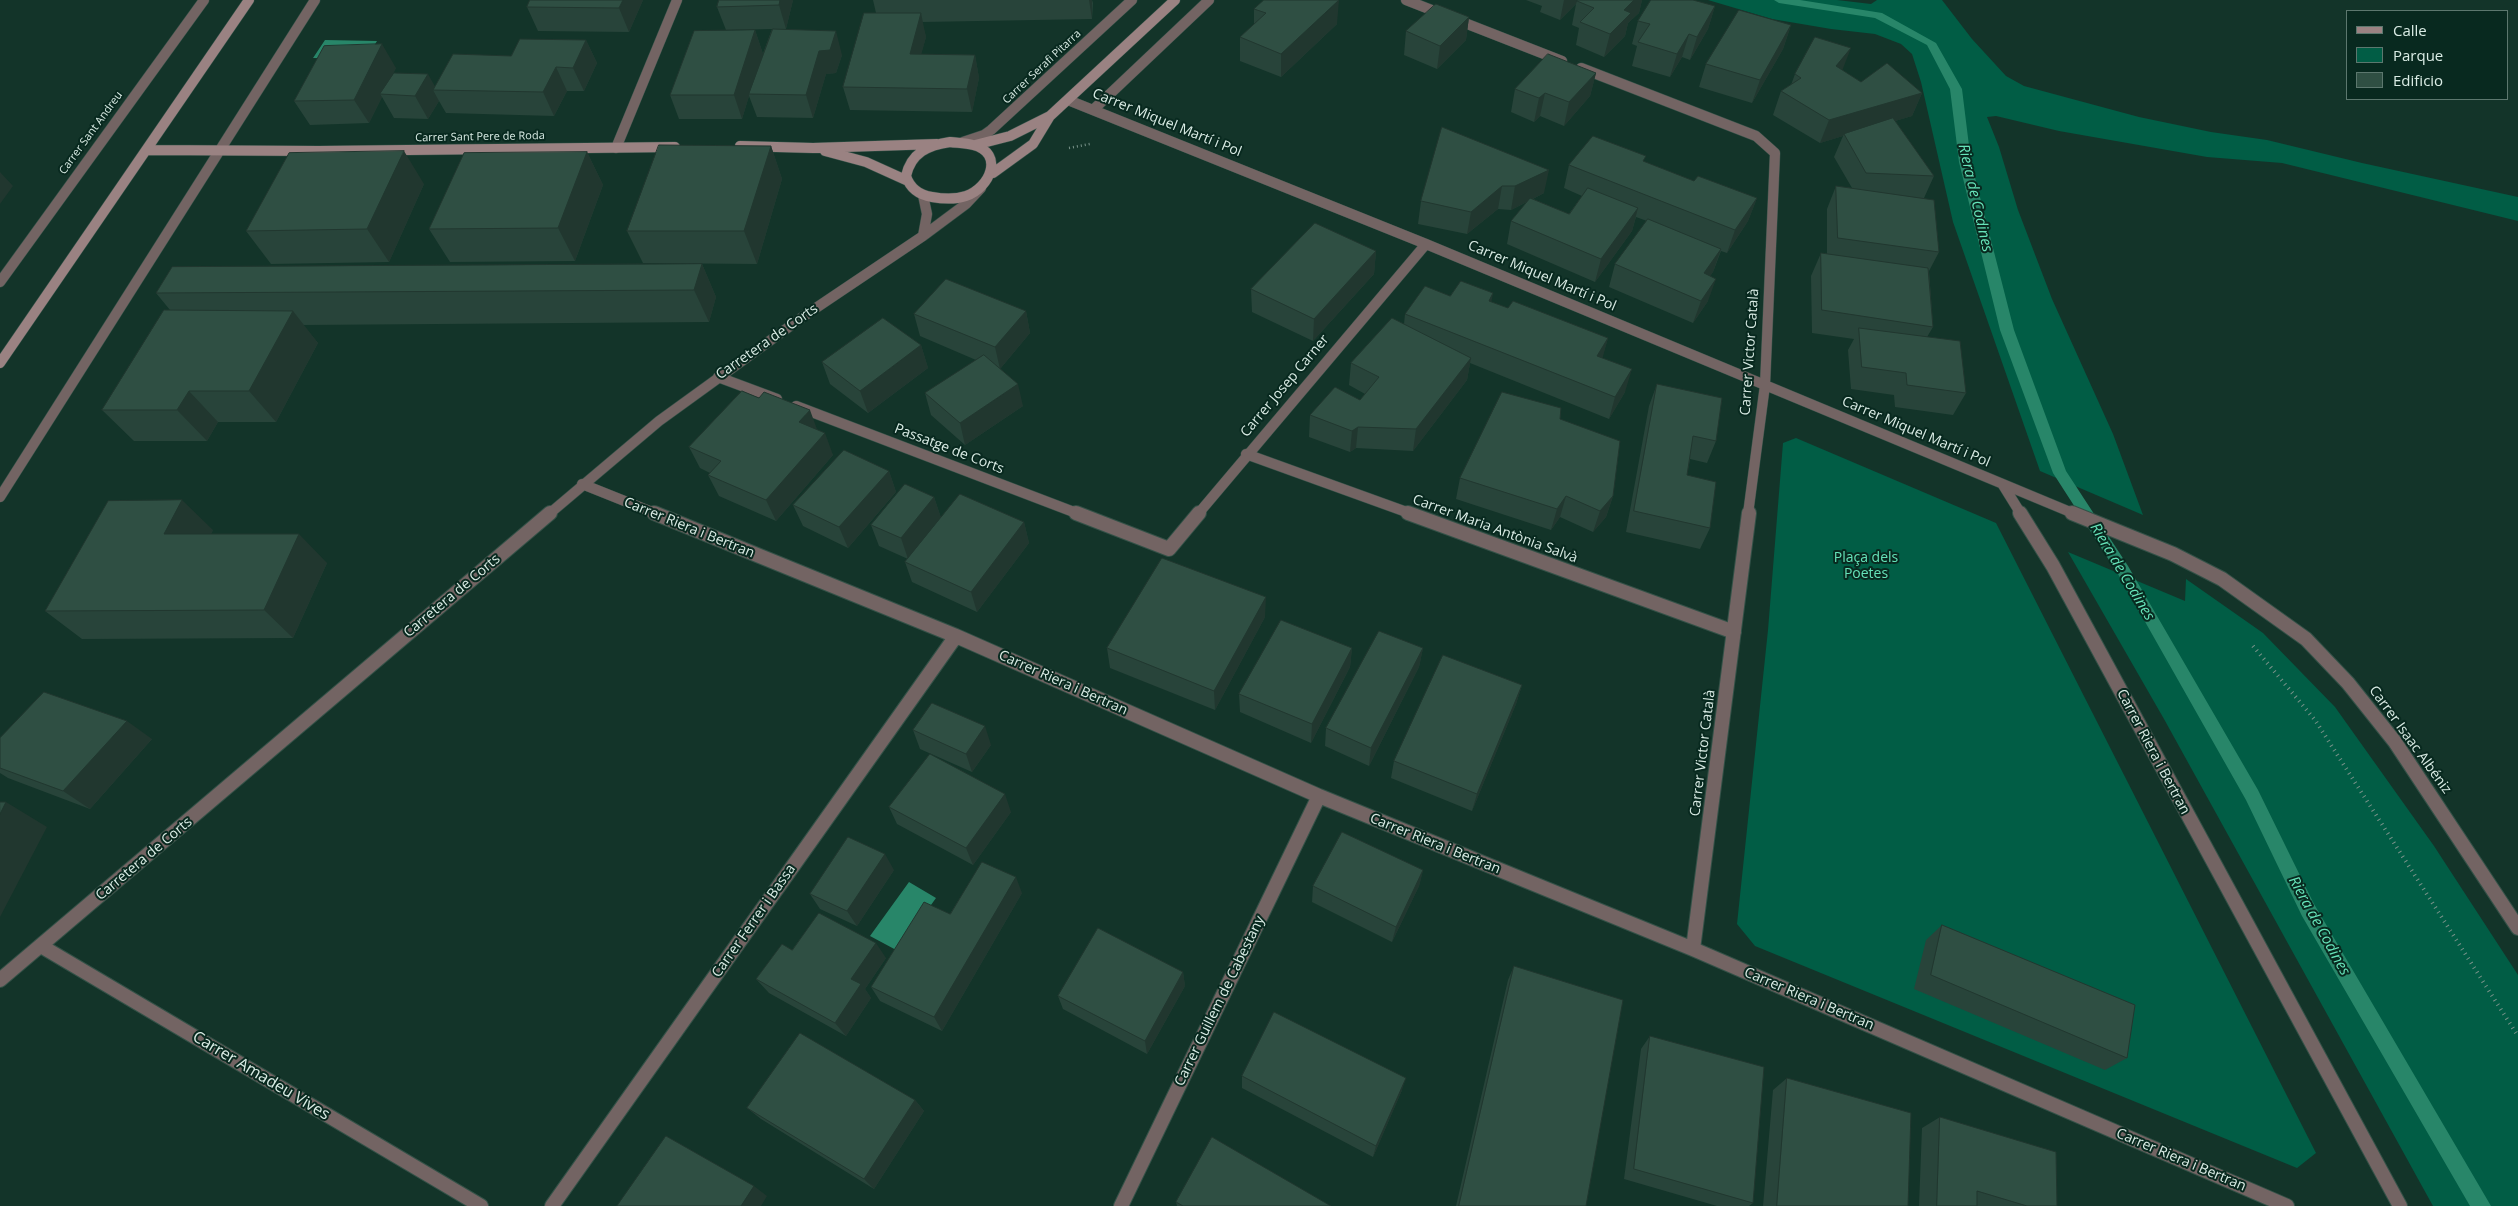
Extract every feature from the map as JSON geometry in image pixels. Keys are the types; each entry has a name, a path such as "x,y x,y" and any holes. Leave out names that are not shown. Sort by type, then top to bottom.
{"street":[{"name":"Carrer Sant Andreu","path":"0,282 204,0"},
{"path":"0,364 249,0"},
{"path":"0,498 315,0"},
{"path":"616,148 677,0"},
{"name":"Carrer Serafi Pitarra","path":"963,142 984,135 991,130 1132,0"},
{"path":"975,145 1010,136 1050,116 1175,0"},
{"path":"1094,109 1209,0"},
{"name":"Carrer Victor Català","path":"1406,0 1756,136 1775,153 1765,385 1693,949"},
{"name":"Carrer Miquel Martí i Pol","path":"1068,100 1426,244 2003,485"},
{"path":"937,144 923,150 912,160 907,170 908,181 913,189 923,195 938,199 953,199 968,195 982,188 993,173 1033,144 1050,116"},
{"path":"726,146 775,145 813,148 963,142 975,145 988,154 994,166 993,173"},
{"name":"Carrer Sant Pere de Roda","path":"146,150 686,147"},
{"path":"813,148 866,162 908,181"},
{"name":"Carretera de Corts","path":"0,980 582,484 659,421 804,316 923,236 966,204 982,188"},
{"path":"923,195 927,214 923,236"},
{"name":"Carrer Josep Carner","path":"1169,549 1246,454 1426,244"},
{"name":"Passatge de Corts","path":"718,377 1169,549"},
{"name":"Carrer Maria Antònia Salvà","path":"1246,454 1734,632"},
{"name":"Carrer Riera i Bertran","path":"582,484 956,636 1319,796 1693,949 2287,1206"},
{"name":"Carrer Riera i Bertran","path":"2003,485 2053,566 2400,1206"},
{"name":"Carrer Isaac Albéniz","path":"2003,485 2173,554 2222,579 2312,645 2348,682 2395,742 2518,928"},
{"name":"Carrer Ferrer i Bassa","path":"552,1206 956,636"},
{"name":"Carrer Guillem de Cabestany","path":"1120,1206 1319,796"},
{"name":"Carrer Amadeu Vives","path":"41,946 481,1206"}],"path":[{"path":"1033,144 1051,151 1100,142"},
{"path":"2251,644 2315,720 2518,1036"}],"green space":[{"path":"1708,0 1837,0 1871,4 1877,0 1942,0 1972,39 2006,76 2024,86 2139,117 2211,132 2267,140 2518,197 2518,221 2282,163 2207,157 2059,131 1996,116 1987,117 1999,147 2018,210 2052,299 2113,434 2143,515 2040,471 1953,222 1921,82 1912,54 1901,44 1875,34 1772,19"},
{"name":"Plaça dels Poetes","path":"1796,438 1996,523 2316,1153 2297,1168 1755,946 1737,924 1768,630 1783,443"},
{"path":"2068,552 2185,601 2186,579 2263,633 2335,707 2434,846 2518,975 2518,1206 2433,1206 2164,719"}],"shaded area":[{"path":"325,40 377,41 366,59 313,58"},
{"path":"909,882 936,898 898,951 870,936"}],"building":[{"path":"530,0 623,0 619,8 527,7"},
{"path":"719,0 780,0 779,5 717,7"},
{"path":"1264,0 1339,0 1281,54 1240,37 1266,13 1254,9"},
{"path":"1578,0 1634,0 1624,10 1631,13 1610,34 1580,22 1594,8"},
{"path":"1651,0 1693,0 1715,6 1697,37 1689,34 1677,54 1638,42 1650,24 1638,21"},
{"path":"1436,4 1469,17 1440,46 1406,31"},
{"path":"1739,10 1791,25 1760,80 1706,64"},
{"path":"864,13 921,13 910,54 975,55 967,89 843,87"},
{"path":"773,29 836,31 830,50 819,51 806,95 749,94"},
{"path":"755,30 734,95 670,95 694,31"},
{"path":"1815,37 1851,48 1836,66 1861,82 1887,63 1922,93 1829,120 1781,91 1801,78 1795,74"},
{"path":"520,39 586,40 573,68 556,67 543,92 433,90 453,54 511,56"},
{"path":"382,44 354,100 294,101 324,46"},
{"path":"1548,54 1596,73 1569,102 1545,93 1539,98 1515,89"},
{"path":"394,73 428,74 415,96 380,94"},
{"path":"1893,118 1934,176 1866,173 1844,134"},
{"path":"1442,127 1549,170 1515,186 1502,186 1471,212 1421,201"},
{"path":"1593,136 1646,156 1643,161 1694,181 1698,176 1757,198 1735,230 1569,165"},
{"path":"659,145 771,146 744,231 627,231"},
{"path":"404,151 367,229 246,231 289,153"},
{"path":"587,152 558,228 429,229 464,153"},
{"path":"1836,186 1934,200 1939,252 1838,238"},
{"path":"1588,188 1638,208 1601,259 1511,221 1530,198 1569,214"},
{"path":"1648,219 1721,249 1704,273 1716,279 1701,301 1615,264"},
{"path":"1315,223 1376,251 1314,319 1251,289"},
{"path":"1821,253 1928,268 1933,327 1822,310"},
{"path":"702,264 694,290 156,293 172,267"},
{"path":"946,279 1026,311 995,347 914,314"},
{"path":"1461,281 1493,293 1489,301 1508,308 1513,301 1608,338 1597,356 1632,369 1615,397 1405,314 1425,286 1450,296"},
{"path":"164,310 293,311 249,391 189,391 177,410 102,410"},
{"path":"883,318 921,345 860,391 822,362"},
{"path":"1392,318 1471,358 1416,429 1358,427 1352,431 1310,415 1335,387 1360,400 1379,377 1351,363"},
{"path":"1859,328 1960,341 1966,393 1907,385 1906,373 1862,367"},
{"path":"984,355 1018,384 960,423 925,393"},
{"path":"1657,384 1722,398 1716,441 1693,436 1687,475 1716,482 1710,528 1634,511"},
{"path":"742,391 759,398 764,392 810,410 799,422 825,433 766,500 708,475 721,461 689,447"},
{"path":"1502,392 1561,408 1560,419 1620,441 1613,496 1600,511 1566,496 1557,509 1460,478"},
{"path":"844,450 889,471 839,527 793,505"},
{"path":"905,484 934,497 901,538 871,525"},
{"path":"960,494 1024,522 971,592 905,562"},
{"path":"182,500 164,534 299,534 264,610 45,611 108,501"},
{"path":"1162,558 1266,597 1214,691 1107,648"},
{"path":"1281,620 1352,648 1312,724 1239,694"},
{"path":"1379,631 1423,648 1371,748 1326,728"},
{"path":"1443,655 1522,685 1477,794 1394,761"},
{"path":"44,692 127,721 63,791 0,768 0,738"},
{"path":"932,703 985,726 966,754 913,730"},
{"path":"930,754 1005,794 966,848 889,807"},
{"path":"0,802 6,802 0,814"},
{"path":"1342,832 1423,870 1396,927 1313,886"},
{"path":"848,837 885,854 847,911 810,894"},
{"path":"982,862 1016,877 934,1017 871,987 924,902 950,914"},
{"path":"819,913 876,943 851,979 861,984 835,1023 756,979 782,944 792,950"},
{"path":"1942,925 2135,1005 2127,1058 1931,975"},
{"path":"1098,928 1183,972 1145,1041 1058,996"},
{"path":"1514,966 1623,1000 1586,1206 1459,1206"},
{"path":"1274,1012 1406,1078 1376,1146 1242,1076"},
{"path":"800,1033 915,1100 864,1179 747,1108"},
{"path":"1650,1036 1764,1067 1753,1203 1634,1169"},
{"path":"1787,1078 1911,1113 1908,1206 1777,1206"},
{"path":"1940,1117 2056,1152 2057,1206 2027,1206 1977,1191 1977,1206 1937,1206"},
{"path":"666,1136 754,1186 741,1206 617,1206"},
{"path":"1212,1137 1331,1206 1183,1206 1176,1202"}],"waterway":[{"name":"Riera de Codines","path":"1779,0 1878,15 1931,43 1956,89 1965,162 2007,330 2060,473 2123,570 2252,795 2308,910 2481,1206"}]}
